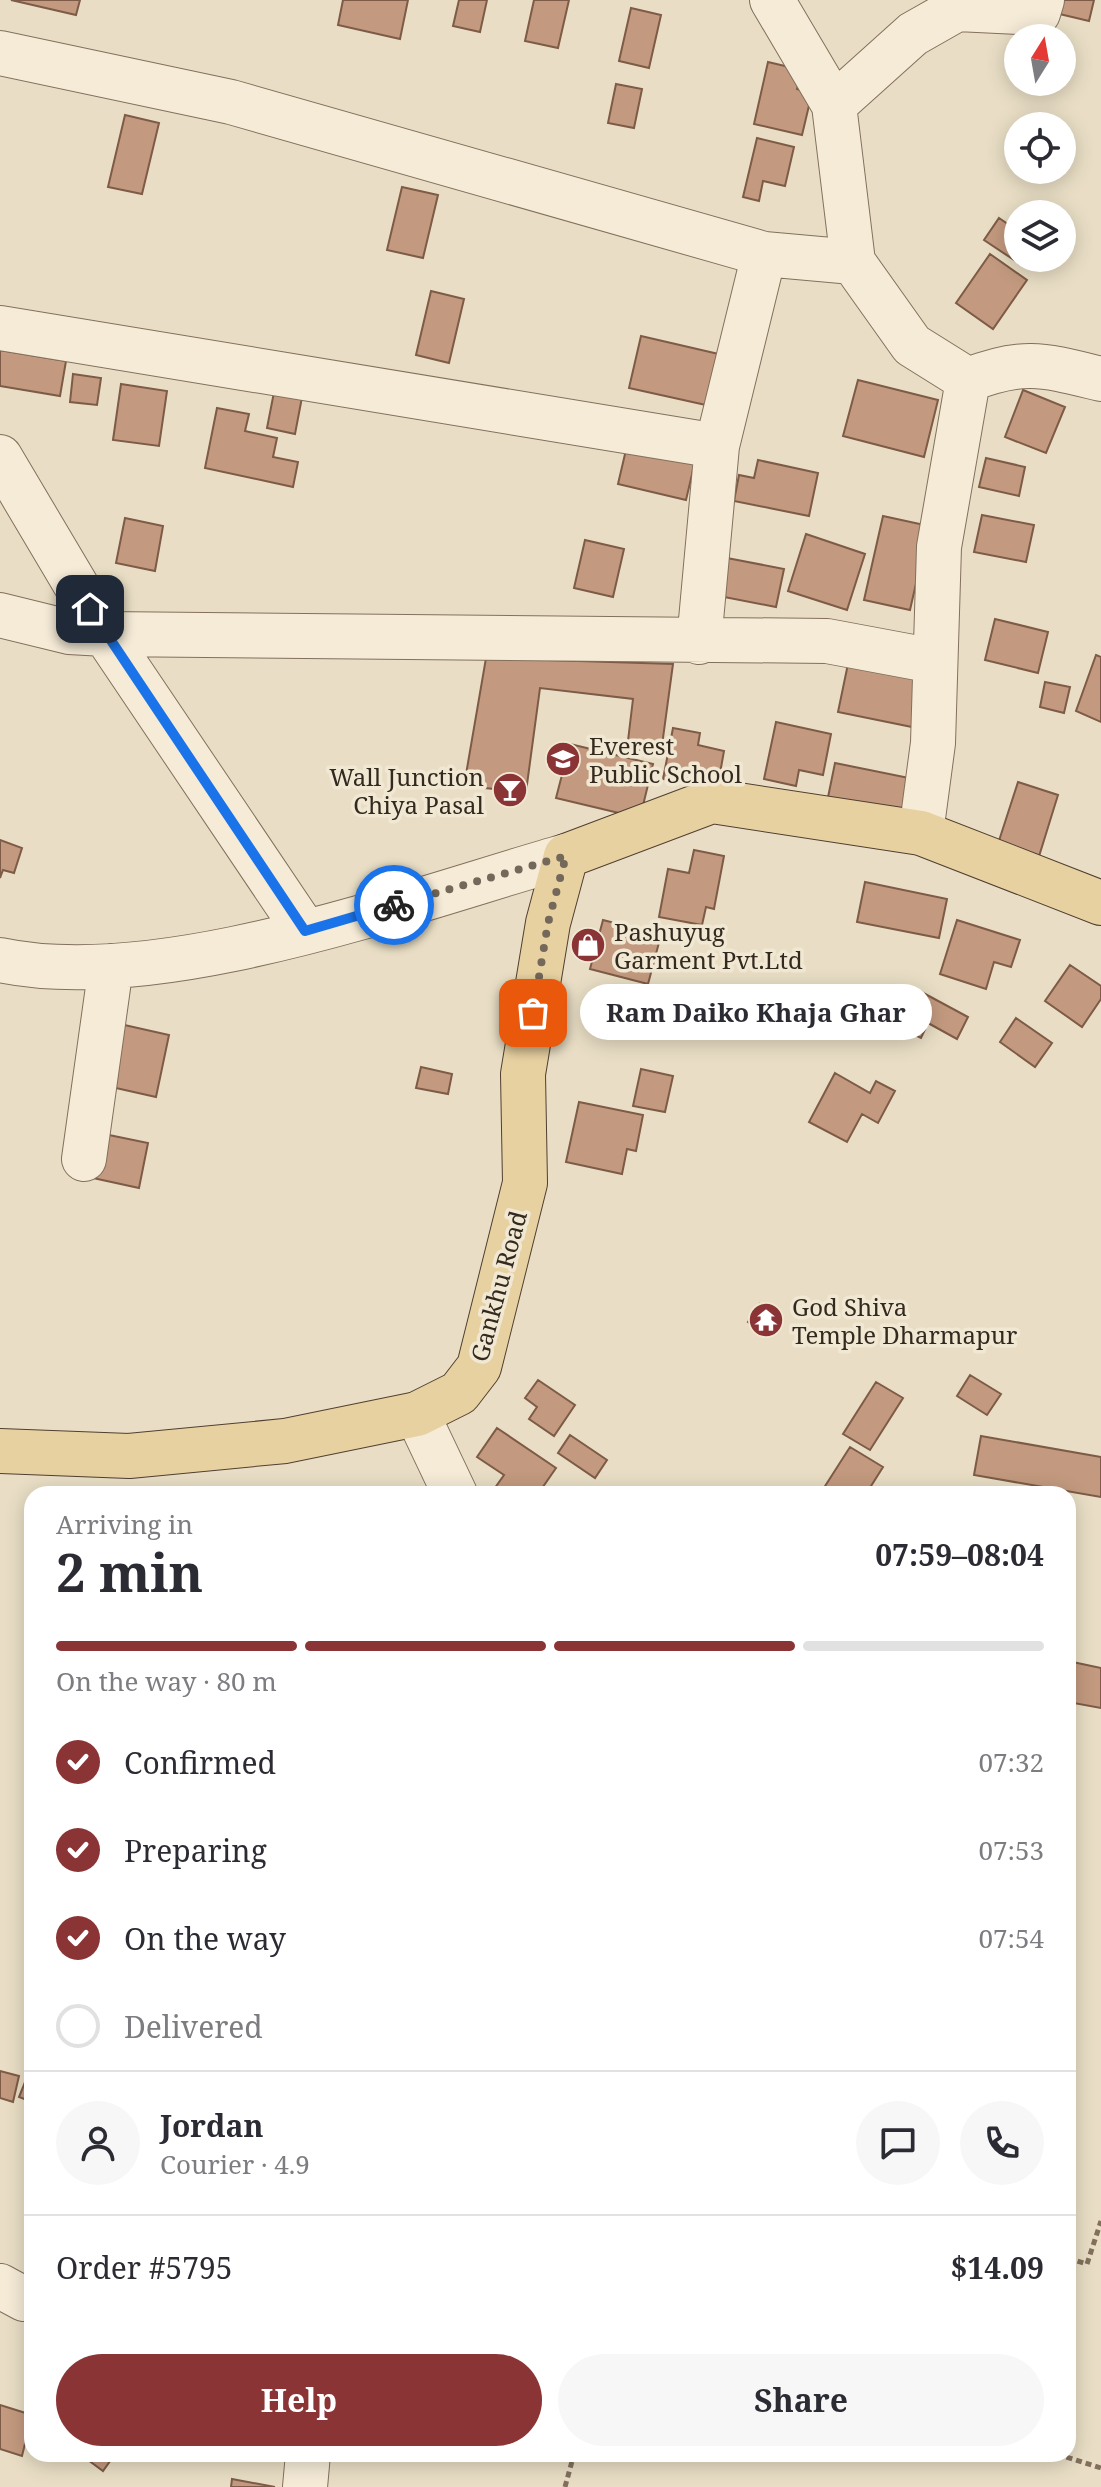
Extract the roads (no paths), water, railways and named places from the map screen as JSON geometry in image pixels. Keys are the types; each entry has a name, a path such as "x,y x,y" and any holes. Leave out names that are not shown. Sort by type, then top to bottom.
{"main road":[{"path":"566,856 712,801 921,833 1101,903"},
{"name":"Gankhu Road","path":"0,1451 129,1456 285,1441 417,1414 459,1393 479,1367 525,1183 523,1074 548,923 566,856"}],"street":[{"path":"772,0 834,105 853,262 912,345 968,380"},
{"path":"834,105 913,34 957,9 1038,13 1042,0"},
{"path":"0,53 231,102 764,254 853,262"},
{"path":"699,642 717,446 764,254"},
{"path":"0,328 717,446"},
{"path":"968,380 1003,366 1041,364 1101,379"},
{"path":"921,833 933,743 939,547 968,380"},
{"path":"0,457 105,634 305,931"},
{"path":"0,615 69,632 105,634 827,641 934,661"},
{"path":"0,960 30,966 111,966 185,957 305,931 566,856"},
{"path":"84,1159 111,966"},
{"path":"417,1414 451,1486"},
{"path":"305,2487 307,2462"}],"place":[{"name":"Everest Public School","path":"563,759"},
{"name":"Wall Junction Chiya Pasal","path":"510,790"},
{"name":"Pashuyug Garment Pvt.Ltd","path":"588,945"},
{"name":"Ram Daiko Khaja Ghar","path":"533,1013"},
{"name":"God Shiva Temple Dharmapur","path":"766,1320"}]}
